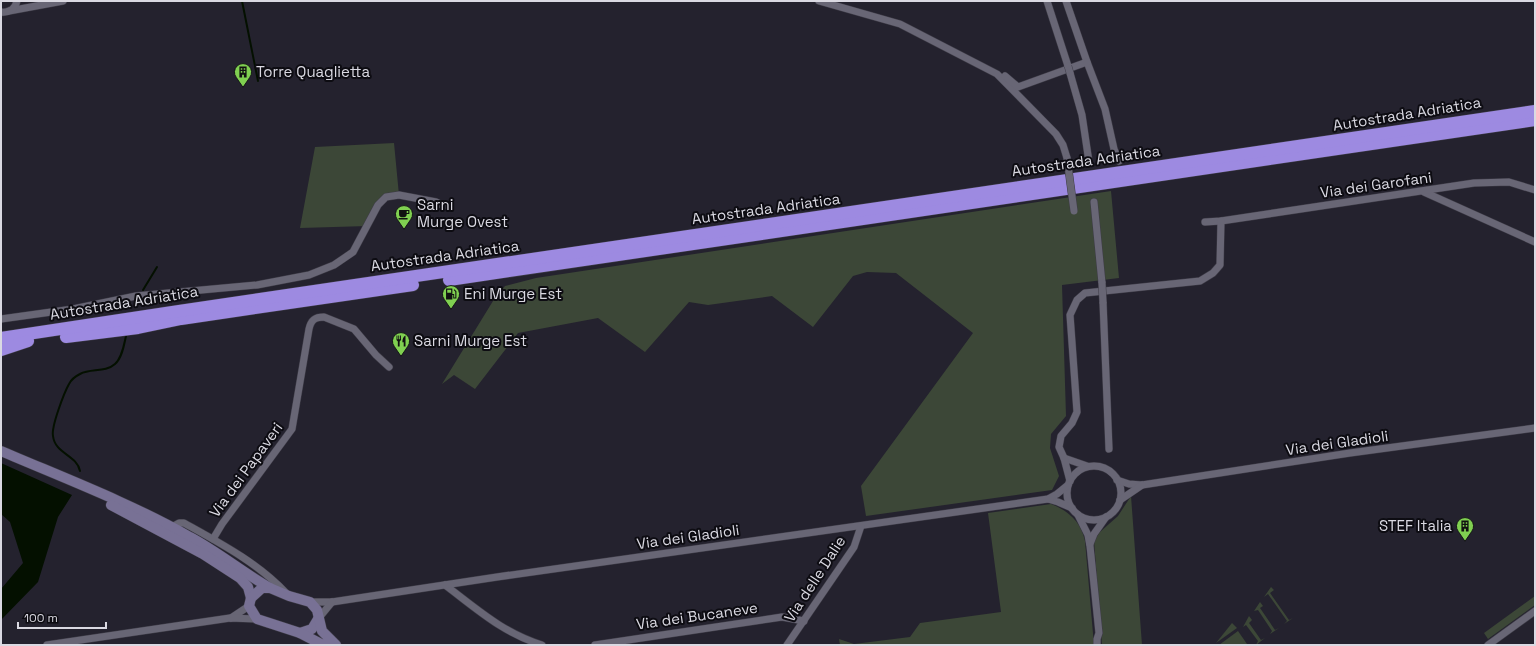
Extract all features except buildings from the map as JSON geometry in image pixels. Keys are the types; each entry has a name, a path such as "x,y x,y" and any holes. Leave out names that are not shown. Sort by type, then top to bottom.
{"highway":[{"name":"Autostrada Adriatica","path":"1,338 1535,111"},
{"name":"Autostrada Adriatica","path":"16,344 28,341 138,328 181,319 1180,174 1535,120"},
{"path":"1,345 16,344"},
{"path":"1,350 16,344"}],"main road":[{"path":"1,451 135,509 172,527 192,538 248,576 270,588 289,596 310,602 317,610 322,631 336,645"},
{"path":"1,456 103,502 202,554 240,578 248,587 250,602 257,619 300,633 323,645"},
{"path":"250,602 262,588 270,588"},
{"path":"300,633 312,629 318,619"}],"street":[{"path":"4,12 15,7 17,1"},
{"path":"36,1 48,4"},
{"path":"4,12 63,1"},
{"path":"819,1 900,24 997,74 1056,134 1063,145 1067,158 1074,211"},
{"path":"1047,1 1082,115 1089,162"},
{"path":"1066,1 1105,109 1114,149 1119,161"},
{"path":"997,74 1000,72 1018,87 1087,62"},
{"name":"Via dei Garofani","path":"1205,222 1221,221 1474,183 1509,182 1535,190"},
{"path":"1424,191 1535,242"},
{"path":"1,319 73,309 136,296 257,285 309,276 334,265 353,252 378,205 386,197 399,195 436,202 444,206"},
{"path":"1094,202 1102,283 1109,449"},
{"path":"1069,483 1064,458 1059,447 1061,436 1072,423 1077,412 1070,316 1077,300 1085,293 1200,281 1213,273 1220,265 1221,221"},
{"name":"Via dei Papaveri","path":"213,539 222,524 292,429 309,329 312,320 319,317 324,317 350,326 389,367"},
{"name":"Via dei Gladioli","path":"310,602 332,602 1048,499 1057,494 1069,483 1078,470 1087,466 1101,467 1109,470 1117,480 1129,484 1142,485 1535,428"},
{"path":"1064,458 1087,466"},
{"path":"1117,480 1121,490 1120,500"},
{"name":"Via dei Gladioli","path":"1069,483 1066,492 1068,501 1078,515 1088,535 1099,633"},
{"name":"Via dei Gladioli","path":"1090,546 1094,534 1107,516 1117,506 1120,500 1142,485"},
{"name":"Via dei Gladioli","path":"1048,499 1072,508"},
{"path":"1078,515 1091,520 1107,516"},
{"path":"172,527 179,523 184,523 227,546 276,582 289,596"},
{"name":"Via delle Dalie","path":"787,645 854,547 860,526"},
{"path":"445,585 498,625 522,639 542,645"},
{"path":"230,618 250,602"},
{"path":"318,619 332,602"},
{"path":"1488,645 1535,611"},
{"name":"Via dei Bucaneve","path":"595,645 782,617 804,621"},
{"path":"47,645 230,618 257,619"},
{"path":"1097,645 1099,633"},
{"path":"1099,633 1101,645"},
{"path":"80,645 88,639"}],"green space":[{"path":"394,143 399,195 386,197 368,226 300,228 315,147"},
{"path":"1111,191 1119,278 1062,285 1066,416 1051,434 1050,448 1059,476 1052,490 866,516 861,486 973,333 896,273 867,272 853,276 813,327 772,296 708,305 689,302 645,352 598,318 518,333 475,389 454,375 442,384 493,301 505,286 536,278"},
{"path":"1131,496 1142,645 1102,645 1094,541 1100,532 1118,516"},
{"path":"1051,504 1069,514 1081,528 1083,534 1085,541 1094,645 840,645 839,639 854,644 910,637 920,623 1001,612 988,513"},
{"path":"1271,587 1274,590 1270,593 1289,620 1293,618 1284,624 1287,621 1268,594 1264,597"},
{"path":"1535,596 1535,605 1488,639 1484,633"},
{"path":"1260,602 1263,606 1260,608 1275,630 1279,628 1270,634 1272,631 1258,610 1254,611"},
{"path":"1249,616 1252,620 1249,623 1261,640 1265,638 1256,645 1258,641 1246,625 1243,627"},
{"path":"1232,623 1237,628 1216,643"},
{"path":"1238,631 1247,644 1246,645 1219,645"}],"shaded area":[{"path":"1,463 72,495 58,517 38,582 1,620 1,589 23,563 10,522 1,514"}],"waterway":[{"path":"242,1 258,81"},
{"path":"143,290 157,267"},
{"path":"136,306 137,299"},
{"path":"80,471 75,461 62,451 55,442 53,432 58,410 67,388 74,378 84,372 107,369 115,364 122,351 126,336"}],"place":[{"name":"Torre Quaglietta","path":"243,87"},
{"name":"Sarni Murge Ovest","path":"404,229"},
{"name":"Eni Murge Est","path":"451,309"},
{"name":"Sarni Murge Est","path":"401,356"},
{"name":"STEF Italia","path":"1465,541"}]}
